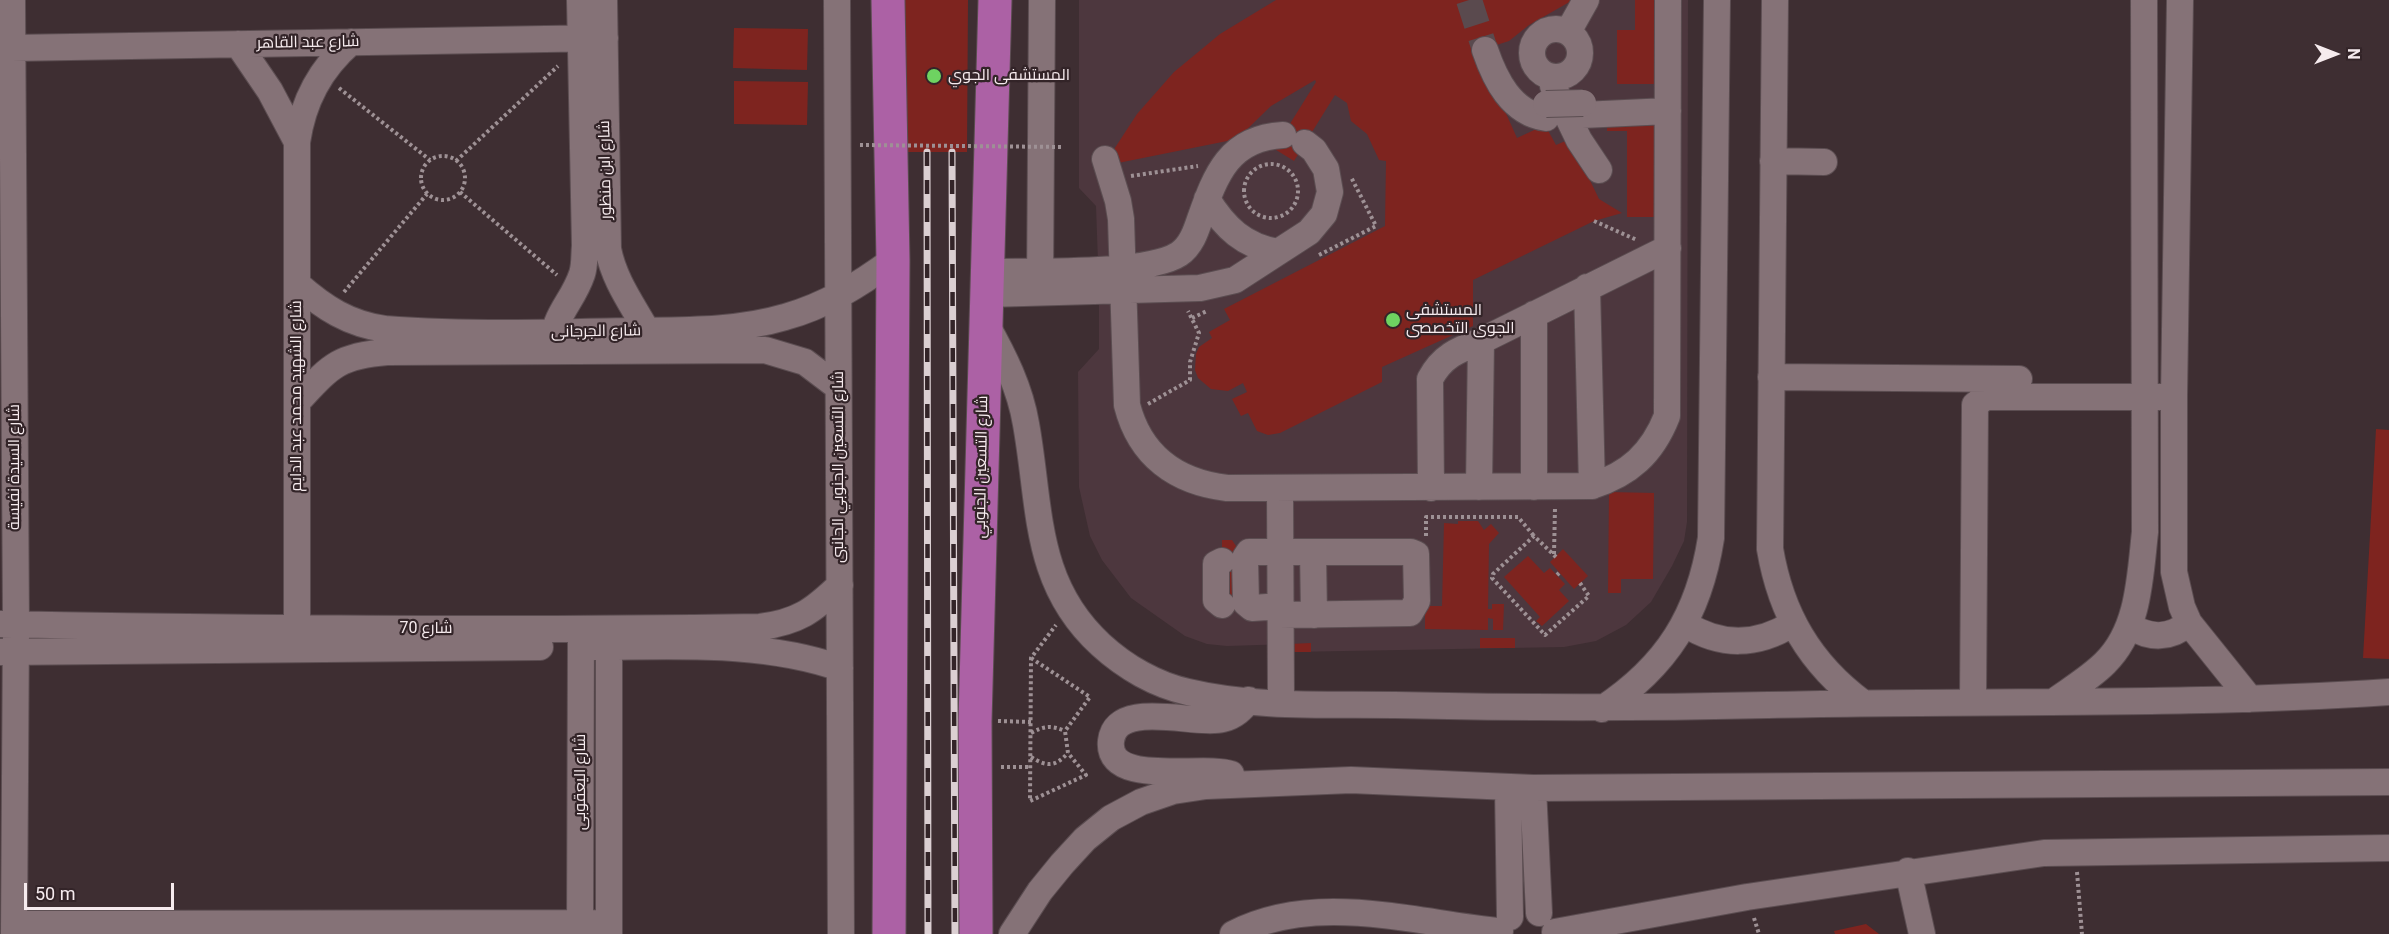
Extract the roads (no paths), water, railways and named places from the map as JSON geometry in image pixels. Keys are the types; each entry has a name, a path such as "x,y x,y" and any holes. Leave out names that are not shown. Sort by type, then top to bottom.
{"highway":[{"path":"888,0 893,260 889,934"},
{"name":"شارع التسعين الجنوبي","path":"976,934 975,721 995,0"}],"street":[{"name":"شارع السيدة نفيسة","path":"12,0 8,652 14,929"},
{"name":"شارع ابن منظور","path":"580,0 589,40 608,249 612,268 620,285 647,331"},
{"name":"شارع ابن منظور","path":"552,341 582,274 585,246 589,40 604,0"},
{"name":"شارع التسعين الجنوبي الجانبى","path":"837,0 841,934"},
{"path":"1040,281 1042,0"},
{"path":"1568,32 1586,0"},
{"path":"1105,159 1118,201 1124,280 1129,414 1145,447 1169,470 1212,486 1273,489 1592,486 1622,475 1637,464 1660,434 1666,416 1668,0"},
{"path":"1602,709 1643,679 1685,624 1699,592 1711,538 1717,0"},
{"path":"1775,0 1770,549 1781,600 1792,624 1822,668 1863,703"},
{"path":"2056,700 2104,664 2123,641 2130,626 2140,575 2145,532 2144,0"},
{"path":"2180,0 2172,543 2176,589 2189,623 2250,699"},
{"path":"1550,77 1566,75 1578,64 1580,47 1568,32 1554,29 1546,32 1534,43 1532,51 1536,68 1550,77 1568,120 1599,170"},
{"name":"شارع عبد القاهر","path":"12,48 589,40"},
{"name":"شارع الشهيد محمد عبد الدايم","path":"297,640 297,142 304,106 321,74 351,42"},
{"name":"شارع الشهيد محمد عبد الدايم","path":"238,44 270,91 297,142"},
{"path":"1485,50 1502,89 1539,110 1668,106"},
{"path":"1124,280 1182,252 1193,237 1218,174 1234,153 1256,139 1294,139 1314,150 1326,169 1330,192 1328,203 1317,224 1278,252 1227,283 1200,288 1177,288 1124,280 1040,281 988,297 1026,422 1044,552 1054,580 1069,607 1101,645 1142,674 1188,692 1266,702 1602,709 1973,701 2250,699 2389,692"},
{"path":"1773,161 1824,162"},
{"path":"1207,199 1225,225 1236,236 1249,244 1278,252"},
{"path":"1431,488 1430,379 1437,364 1450,353 1668,248"},
{"name":"شارع الجرجانى","path":"297,402 335,364 359,354 756,324 784,318 838,297 893,260"},
{"name":"شارع الجرجانى","path":"297,284 329,310 366,326 552,341 765,350 805,362 838,387"},
{"path":"1587,287 1592,486"},
{"path":"1534,314 1545,487"},
{"path":"1479,487 1481,340"},
{"path":"1771,377 2065,380"},
{"path":"1973,701 1975,405 1984,397 2145,402"},
{"path":"2032,408 2145,402 2174,397"},
{"path":"1266,702 1251,608 1250,557 1273,489"},
{"path":"1250,557 1313,552 1411,552 1417,556 1417,601 1410,613 1314,615 1251,608"},
{"path":"1313,552 1314,615"},
{"path":"1250,557 1251,608"},
{"name":"شارع 70","path":"8,652 297,640 609,638 783,624 805,615 840,585"},
{"path":"2130,626 2149,636 2160,636 2181,630 2189,623"},
{"name":"شارع 70","path":"8,624 297,640"},
{"path":"1685,624 1710,637 1737,642 1766,638 1792,624"},
{"name":"شارع اليعقوبى","path":"580,928 581,638"},
{"name":"شارع 70","path":"609,638 794,654 840,668"},
{"name":"شارع اليعقوبى","path":"609,638 609,928"},
{"path":"1253,783 1217,771 1131,770 1118,762 1111,747 1111,738 1118,725 1132,717 1223,719 1266,702"},
{"path":"1012,934 1040,891 1085,839 1111,818 1141,802 1173,791 1253,783 1351,780 1508,788 2389,782"},
{"path":"1504,927 1508,788"},
{"path":"1533,788 1549,926"},
{"path":"1504,927 1519,912 1549,926 1908,871 2076,851 2389,848"},
{"path":"1908,871 1922,934"},
{"path":"1233,934 1275,919 1322,913 1376,914 1504,927"},
{"path":"14,929 609,928"}],"tunnel":[{"path":"1469,0 1485,50"}],"railway":[{"path":"927,152 928,934"},
{"path":"952,152 955,934"}],"place":[{"name":"المستشفى الجوي","path":"934,76"},
{"name":"المستشفى الجوى التخصصى","path":"1393,320"}]}
